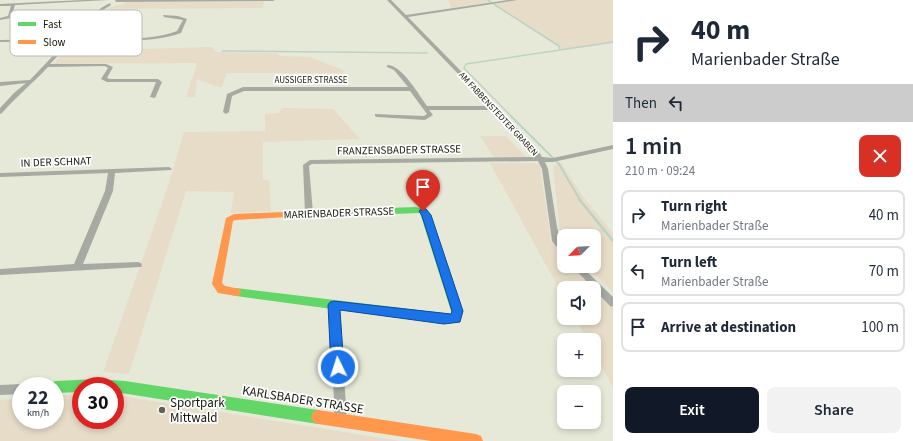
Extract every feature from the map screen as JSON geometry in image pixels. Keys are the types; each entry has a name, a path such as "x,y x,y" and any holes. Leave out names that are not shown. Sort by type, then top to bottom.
{"street":[{"path":"5,5 8,0"},
{"path":"0,5 57,2 273,0"},
{"name":"AM FABBENSTEDTER GRABEN","path":"389,0 535,150 545,169 557,242"},
{"path":"404,16 516,0"},
{"path":"102,9 103,2"},
{"path":"102,9 114,2"},
{"path":"12,10 13,5"},
{"path":"142,38 171,36 179,32 185,19 164,16"},
{"path":"0,19 10,17"},
{"path":"0,41 10,41"},
{"path":"0,112 16,94 32,81 56,56"},
{"path":"47,66 106,65 111,67 104,79 109,81 156,80 159,82 153,97"},
{"path":"377,115 425,118 430,115 396,69 389,66"},
{"path":"0,84 32,81"},
{"name":"AUSSIGER STRASSE","path":"226,112 229,95 243,89 412,89"},
{"path":"426,108 494,108"},
{"path":"541,161 555,160 613,147"},
{"name":"FRANZENSBADER STRASSE","path":"310,213 306,165 310,162 530,159 541,161"},
{"name":"IN DER SCHNAT","path":"0,175 169,169"},
{"path":"77,268 109,192 112,171"},
{"name":"MARIENBADER STRASSE","path":"423,211 426,215 457,311 456,319 444,319 222,290 217,284 229,220 234,217 310,213 423,211"},
{"path":"0,272 112,265 138,265"},
{"path":"583,273 613,303"},
{"path":"334,305 341,420"},
{"name":"KARLSBADER STRASSE","path":"64,387 97,385 125,386 476,441"},
{"path":"0,390 12,389"}],"shaded area":[{"path":"128,0 264,0 263,8 107,9"},
{"path":"448,0 487,0 490,2 452,8"},
{"path":"521,0 613,0 613,43 565,50 492,4"},
{"path":"211,47 215,50 215,52 277,53 280,56 310,57 343,70 344,73 227,73 222,87 218,87 197,79 195,97 186,97 197,63 53,64 61,56 142,56 142,49"},
{"path":"282,108 333,109 360,139 263,142 263,180 269,180 271,211 231,213 234,192 186,191 129,374 103,372 167,189 184,132 265,131 265,114 279,113"},
{"path":"480,136 506,136 526,157 494,158"},
{"path":"490,163 536,163 540,166 551,242 557,248 557,273 580,273 588,281 557,281 557,285"},
{"path":"561,163 584,198 613,233 613,292 593,273 601,273 601,229 560,229 553,166"},
{"path":"601,295 613,308 613,387 601,365 601,333 583,333 579,325 601,325"},
{"name":"Sportpark Mittwald","path":"64,395 72,395 72,429 124,429 124,396 400,441 0,441 0,400 12,399 12,429 64,429"}],"waterway":[{"path":"495,5 559,46 560,50"},
{"path":"560,50 613,42"},
{"path":"512,117 464,68 466,64 560,50"},
{"path":"222,51 427,53"},
{"path":"512,117 559,164 580,200"},
{"path":"579,199 613,241"}],"traffic: fast":[{"path":"236,292 444,319 456,319 457,311 426,215 423,211 415,210"},
{"path":"284,215 415,210"},
{"path":"64,387 97,385 125,387 318,417"}],"traffic: slow":[{"path":"236,292 222,290 217,284 229,220 234,217 284,215"},
{"path":"318,417 476,441"}],"place":[{"name":"Sportpark Mittwald","path":"162,410"}],"route":[{"path":"338,367 334,305 444,319 456,319 457,311 426,215 423,211"}]}
